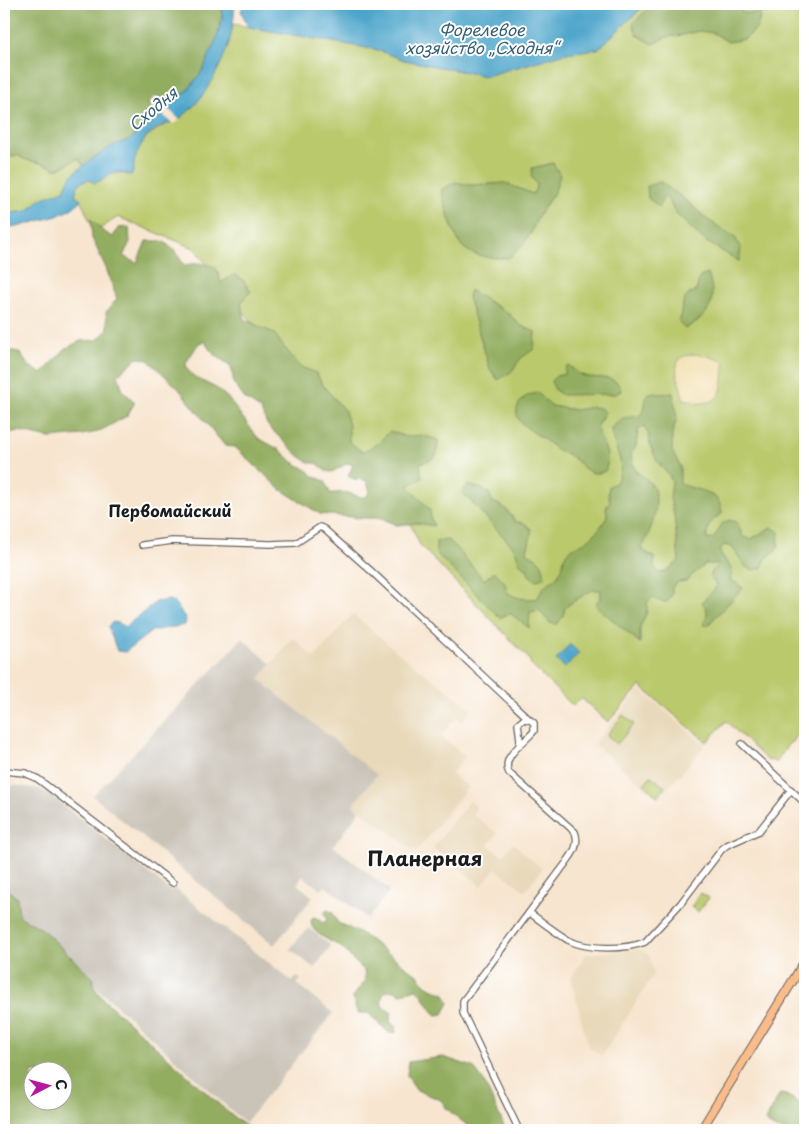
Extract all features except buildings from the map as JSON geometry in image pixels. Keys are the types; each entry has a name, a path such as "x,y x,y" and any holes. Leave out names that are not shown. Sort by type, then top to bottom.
{"main road":[{"path":"701,1130 805,960"}],"street":[{"path":"142,544 172,541 296,543 320,527 532,721 535,728 531,735 519,745 506,766 509,773 575,832 578,839 575,849 530,913 463,1001 463,1013 519,1130"},
{"path":"519,745 518,724 523,716 521,711"},
{"path":"522,720 532,721"},
{"path":"519,732 523,736 531,735"},
{"path":"742,744 805,803"},
{"path":"4,771 25,773 38,779 173,882"},
{"path":"530,913 575,943 591,946 619,947 638,945 645,942 681,903 722,849 759,831 791,790"}],"shaded area":[{"path":"353,614 403,657 472,709 462,721 457,717 441,736 465,756 451,774 468,787 416,852 353,805 377,776 259,678 293,638 314,658"},
{"path":"242,638 271,664 259,679 377,775 353,805 360,811 333,846 390,890 368,919 325,886 321,890 303,876 297,884 313,897 274,945 93,796"},
{"path":"640,690 705,745 659,799 594,744"},
{"path":"4,784 41,789 171,891 174,888 292,981 297,977 301,979 297,984 333,1013 245,1123 4,903"},
{"path":"469,801 477,807 472,814 497,833 488,845 503,856 513,843 542,869 525,891 495,868 482,886 433,848"},
{"path":"309,928 331,946 314,968 290,949"},
{"path":"639,949 649,955 654,974 602,1056 588,1046 571,978 586,954"}],"green space":[{"path":"4,4 222,4 222,15 217,38 208,61 184,94 170,105 165,103 162,97 155,96 148,103 154,113 154,118 131,139 115,145 84,166 78,158 63,167 55,169 17,155 4,158"},
{"path":"646,4 805,4 805,709 799,716 803,725 793,742 789,743 776,763 771,760 768,761 726,721 707,742 640,686 608,722 581,698 573,706 532,666 529,659 420,545 411,525 194,248 118,217 95,232 80,199 75,195 78,186 83,181 90,180 95,183 114,174 128,175 133,172 138,150 147,136 181,117 206,90 229,43 233,24 378,50 404,60 486,76 566,53 598,49"},
{"path":"652,4 733,4 744,13 761,13 757,28 745,39 728,42 714,33 699,31 667,37 653,44 637,35 633,23"},
{"path":"17,155 55,169 63,167 78,158 84,166 69,179 64,190 41,199 27,211 4,214 4,158"},
{"path":"553,163 560,175 555,191 537,218 531,233 521,247 509,258 480,256 460,244 447,212 441,190 455,182 471,185 505,183 533,194 537,185 531,176 532,168"},
{"path":"660,182 683,198 708,220 735,237 741,249 739,261 705,241 677,215 665,195 659,207 648,198 647,186"},
{"path":"91,219 104,232 113,237 118,228 129,227 130,242 123,256 137,263 146,241 163,241 175,251 184,265 200,263 216,267 221,283 234,274 242,279 251,291 241,303 245,319 274,333 301,367 316,373 324,387 345,411 349,426 349,442 363,452 378,443 390,431 406,437 422,435 438,440 435,456 430,460 420,463 422,478 408,486 430,510 434,526 417,523 397,525 381,518 320,514 280,489 235,447 225,446 178,388 147,359 137,358 118,375 123,391 135,402 127,416 98,432 49,438 19,431 4,434 4,351 19,352 28,365 42,374 65,349 80,341 97,340 108,329 106,312 117,299 106,268 92,238","holes":["205,341 209,349 231,366 234,384 245,399 260,409 268,426 299,456 310,463 316,463 325,471 332,472 348,463 353,465 348,476 354,479 366,480 370,491 366,497 346,492 330,493 325,481 313,476 280,450 258,438 227,397 216,388 196,378 187,369 186,363 198,345"]},
{"path":"708,274 712,295 708,311 685,329 679,323 685,299 696,291 700,277"},
{"path":"470,290 509,314 520,325 535,332 534,349 521,358 511,372 498,380 490,369 468,297"},
{"path":"568,365 576,372 587,377 605,378 615,381 621,391 615,394 562,395 555,390 551,381 556,376 565,374 565,368"},
{"path":"654,392 657,394 673,393 677,418 672,434 672,451 680,466 680,483 707,492 717,499 721,506 722,514 710,524 707,540 714,538 722,524 729,520 737,522 743,537 751,539 772,527 779,532 778,548 765,560 762,568 753,570 746,567 732,547 724,545 719,551 733,571 730,579 743,588 708,625 703,625 707,611 702,603 717,585 710,577 713,570 719,564 705,564 686,581 678,582 672,587 672,595 667,602 659,601 652,597 647,603 647,612 640,627 640,643 595,605 600,598 601,590 592,590 571,603 565,608 563,616 557,624 550,623 539,610 530,612 529,628 510,613 500,618 436,553 436,541 449,540 484,580 494,572 503,580 507,592 510,594 522,598 538,598 543,588 560,572 566,554 590,538 606,518 606,508 610,501 608,494 609,486 616,483 621,468 611,428 623,418 639,416 644,410 647,394","holes":["644,426 649,436 650,445 657,461 669,475 672,482 670,498 674,515 679,561 666,572 659,573 654,566 655,558 641,549 654,517 656,499 651,484 634,468 631,454 636,446 638,430"]},
{"path":"538,393 551,406 576,410 592,407 600,408 605,412 597,426 608,459 605,471 598,473 590,472 572,457 558,450 521,422 517,414 519,404 527,396"},
{"path":"468,485 489,493 492,501 506,509 516,522 524,523 531,529 527,553 541,562 544,569 544,578 536,580 529,575 527,568 520,564 514,548 462,492"},
{"path":"623,715 634,724 617,744 607,735"},
{"path":"651,776 665,787 657,796 644,784"},
{"path":"4,887 17,898 19,916 42,929 94,979 93,986 103,999 231,1115 251,1130 4,1130"},
{"path":"701,893 709,898 698,912 691,907"},
{"path":"327,910 332,912 338,923 362,934 420,977 425,985 445,994 449,1003 443,1014 437,1015 416,989 401,994 389,991 382,997 382,1006 392,1013 390,1022 397,1028 395,1033 389,1033 368,1013 358,1013 353,997 365,980 364,970 343,948 316,932 311,923 312,918 315,917 323,923 326,921 327,918 324,913"},
{"path":"443,1057 473,1067 483,1080 506,1130 473,1130 447,1109 441,1100 417,1090 407,1076 408,1062"},
{"path":"780,1094 786,1095 805,1106 805,1130 778,1129 766,1120"}],"sand":[{"path":"695,354 725,362 720,394 710,402 699,403 683,399 677,364 680,359"}],"water":[{"path":"222,4 235,4 233,23 226,52 216,73 196,104 188,112 180,118 154,130 147,136 137,154 132,175 115,172 95,183 90,180 83,181 78,186 75,195 80,199 80,202 71,209 57,216 17,227 4,226 4,214 27,211 41,199 64,190 74,173 115,145 131,139 187,91 203,70 217,37 222,19"},
{"name":"Форелевое хозяйство „Сходня“","path":"244,4 646,4 598,49 566,53 486,76 404,60 378,50 248,27 241,11"},
{"path":"169,600 174,602 186,619 185,625 152,631 125,652 117,651 108,626 113,622 125,627 156,602"},
{"path":"570,644 579,653 565,668 556,660"}],"pier":[{"path":"165,106 180,120 173,124 159,111"}],"district":[{"name":"Первомайский","path":"170,511"},
{"name":"Планерная","path":"425,859"}],"water label":[{"name":"Сходня","path":"153,109"}]}
